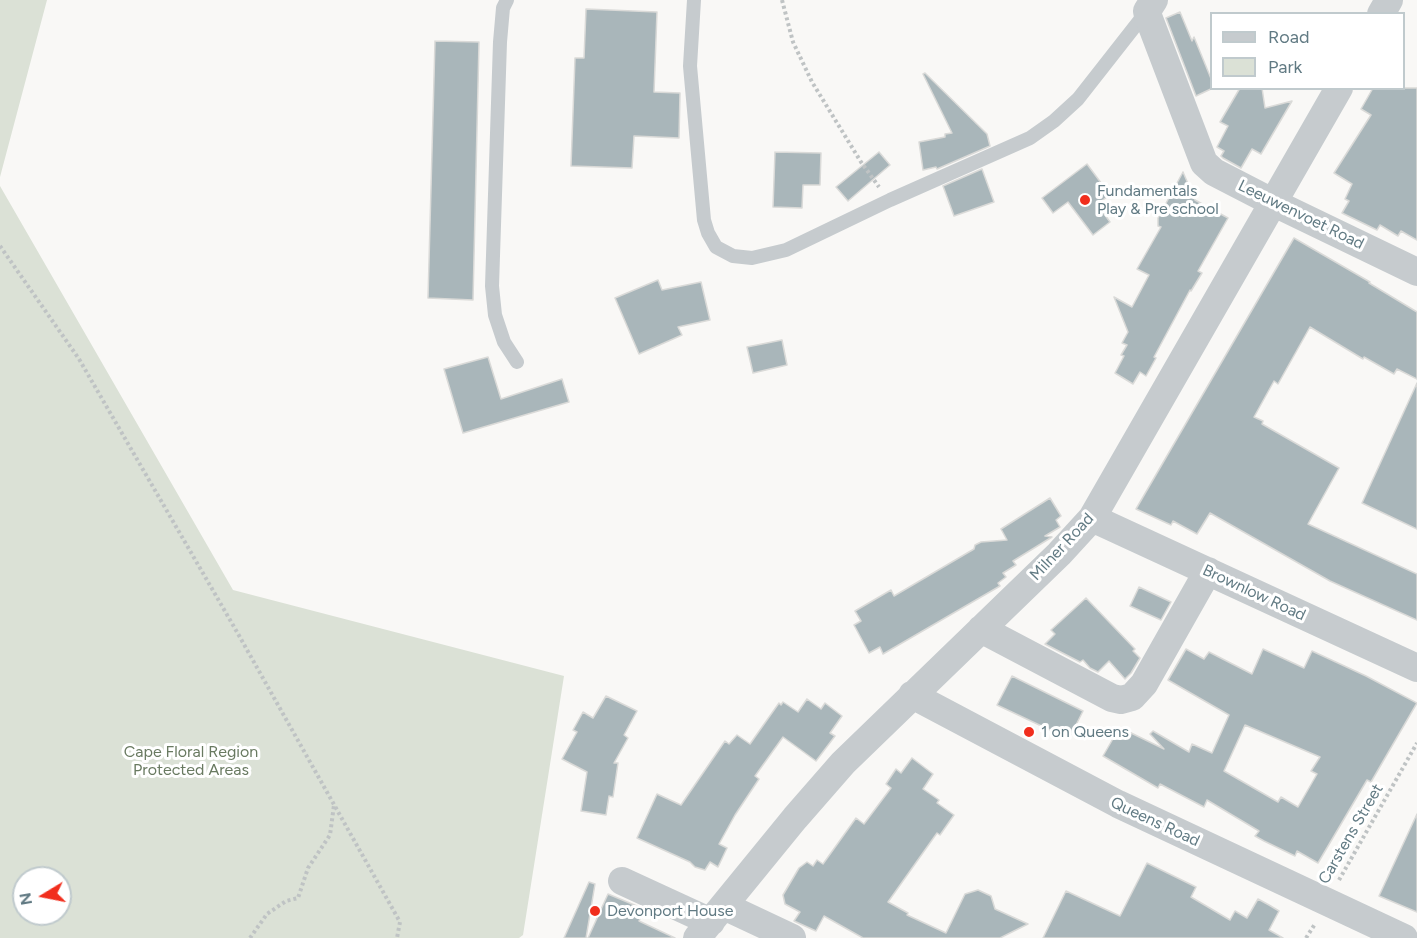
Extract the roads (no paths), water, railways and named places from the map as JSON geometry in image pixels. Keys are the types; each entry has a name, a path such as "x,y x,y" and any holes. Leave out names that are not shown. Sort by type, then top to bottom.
{"street":[{"name":"Leeuwenvoet Road","path":"1151,5 1152,31 1204,163 1214,172 1274,203 1417,272"},
{"name":"Milner Road","path":"711,922 843,762 1059,554 1092,518 1338,90"},
{"name":"Brownlow Road","path":"1092,518 1417,668"},
{"path":"981,628 1112,698 1121,700 1132,697 1144,684 1208,571"},
{"name":"Queens Road","path":"912,695 1118,804 1404,938"},
{"path":"622,881 711,922 792,938"}],"lane":[{"path":"507,0 503,9 500,42 492,286 495,315 504,342 517,362"},
{"path":"694,0 690,66 702,203 708,233 716,247 733,256 752,258 786,250 890,200 1030,138 1054,122 1078,99 1151,5"}],"place":[{"name":"Fundamentals Play & Pre school","path":"1085,200"},
{"name":"1 on Queens","path":"1029,732"},
{"name":"Devonport House","path":"595,911"}],"park label":[{"name":"Cape Floral Region Protected Areas","path":"191,761"}]}
